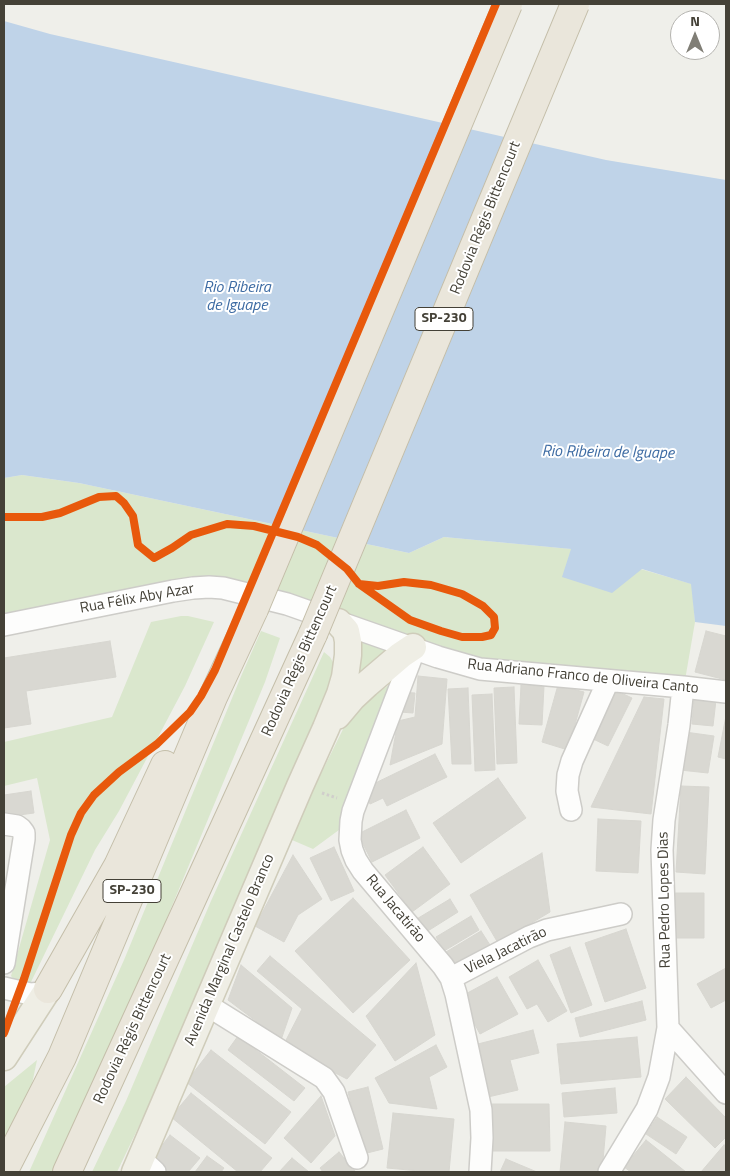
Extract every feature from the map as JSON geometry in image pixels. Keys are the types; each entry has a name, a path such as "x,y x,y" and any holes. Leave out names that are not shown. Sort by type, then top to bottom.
{"highway":[{"name":"SP-230","path":"4,1170 62,1057 213,697 254,609 508,4"},
{"name":"Rodovia Régis Bittencourt","path":"67,1172 313,634 575,4"},
{"path":"48,989 118,866 168,758 213,697"}],"main road":[{"name":"Avenida Marginal Castelo Branco","path":"143,1168 207,1005 340,694 345,677 348,636 343,626 338,622"},
{"name":"Avenida Marginal Castelo Branco","path":"326,728 360,691 401,655 414,648"},
{"path":"4,1056 48,989"}],"street":[{"name":"Rua Félix Aby Azar","path":"4,625 174,591 209,587 223,588 287,604 414,648"},
{"name":"Rua Adriano Franco de Oliveira Canto","path":"414,648 480,669 726,692"},
{"name":"Rua Jacatirão","path":"414,648 356,804 351,821 351,845 356,860 363,871 451,978 481,1110 480,1172"},
{"path":"571,810 567,791 568,775 608,681"},
{"name":"Rua Pedro Lopes Dias","path":"609,1172 647,1109 659,1077 668,1028 662,850 664,820 683,687"},
{"path":"4,824 17,826 21,829 24,833 24,839 4,963"},
{"name":"Viela Jacatirão","path":"451,978 528,937 547,930 621,914"},
{"path":"4,988 30,994 43,993 48,989"},
{"path":"207,1005 324,1078 334,1092 357,1158"},
{"path":"668,1028 726,1093"}],"path":[{"path":"300,786 356,804"}],"green space":[{"path":"22,475 79,483 409,553 444,537 572,549 692,584 695,622 684,686 481,668 225,588 4,619 4,478"},
{"path":"181,616 214,622 185,686 119,811 95,850 31,982 18,984 11,976 50,840 37,778 4,786 4,742 112,717 151,622"},
{"path":"261,631 280,638 265,682 147,966 55,1172 29,1172 124,960"},
{"path":"354,637 395,652 350,690"},
{"path":"324,652 334,664 336,679 150,1103 117,1172 92,1172 126,1101 211,901"},
{"path":"395,681 343,827 313,849 292,840 309,798 353,709"},
{"path":"37,1060 31,1089 4,1144 4,1087"}],"water":[{"name":"Rio Ribeira de Iguape","path":"4,21 50,34 606,160 726,180 726,626 695,622 691,584 642,569 612,593 562,577 571,549 444,537 409,553 79,483 22,475 4,478"}],"building":[{"path":"706,631 726,636 726,680 695,672"},
{"path":"110,641 116,677 26,691 31,724 4,728 4,658"},
{"path":"418,676 447,679 442,744 390,765 398,721 415,717"},
{"path":"521,685 544,686 542,725 519,724"},
{"path":"558,685 584,692 568,750 542,742"},
{"path":"514,687 517,763 497,764 494,688"},
{"path":"468,688 471,764 452,764 448,689"},
{"path":"615,690 632,698 608,746 591,738"},
{"path":"401,692 415,693 413,713 400,712"},
{"path":"492,694 495,770 475,771 472,695"},
{"path":"644,697 664,699 651,814 591,807"},
{"path":"694,697 716,700 713,726 692,724"},
{"path":"726,716 726,759 718,757"},
{"path":"685,732 714,736 708,773 680,770"},
{"path":"435,754 447,777 387,806 383,798 370,804 363,789"},
{"path":"498,778 526,818 461,863 433,823"},
{"path":"681,786 709,787 705,874 676,872"},
{"path":"31,791 34,813 4,817 4,795"},
{"path":"406,810 420,838 372,862 358,834"},
{"path":"598,819 641,821 638,873 596,871"},
{"path":"334,847 354,891 331,901 310,858"},
{"path":"423,847 450,884 412,912 385,875"},
{"path":"542,853 550,912 498,943 470,895"},
{"path":"293,855 322,899 298,915 284,942 255,926"},
{"path":"672,893 704,893 704,938 672,938"},
{"path":"353,898 410,960 353,1013 295,951"},
{"path":"450,899 458,912 423,934 415,920"},
{"path":"471,916 479,930 444,951 436,937"},
{"path":"626,929 646,988 605,1002 585,943"},
{"path":"481,931 490,945 454,966 446,952"},
{"path":"570,947 592,1005 571,1013 550,955"},
{"path":"270,956 376,1045 347,1079 283,1046 302,1009 257,971"},
{"path":"538,960 567,1011 548,1022 537,1004 527,1009 509,977"},
{"path":"416,963 435,1035 395,1061 366,1016"},
{"path":"241,965 292,1008 281,1040 228,1000"},
{"path":"726,968 726,1000 711,1008 697,984"},
{"path":"497,977 518,1014 480,1034 460,997"},
{"path":"642,1001 646,1020 580,1037 575,1018"},
{"path":"533,1030 539,1053 510,1060 518,1090 488,1097 474,1045"},
{"path":"238,1036 305,1088 294,1101 228,1050"},
{"path":"637,1037 641,1077 561,1084 557,1044"},
{"path":"436,1045 447,1067 429,1077 437,1109 389,1103 375,1078"},
{"path":"211,1050 291,1112 265,1144 186,1082"},
{"path":"686,1077 726,1118 726,1137 715,1148 665,1099"},
{"path":"368,1087 383,1149 363,1154 348,1092"},
{"path":"615,1088 617,1113 564,1117 562,1093"},
{"path":"191,1093 272,1158 260,1172 238,1172 171,1117"},
{"path":"321,1096 335,1136 311,1163 284,1138"},
{"path":"488,1104 549,1104 550,1151 488,1151"},
{"path":"393,1113 454,1119 449,1172 387,1168"},
{"path":"657,1117 687,1137 676,1154 646,1134"},
{"path":"565,1122 606,1126 602,1172 560,1172"},
{"path":"170,1135 200,1158 188,1172 164,1172 150,1161"},
{"path":"646,1140 686,1172 631,1172 624,1167"},
{"path":"724,1145 726,1146 726,1172 701,1172"},
{"path":"339,1152 355,1171 323,1172 320,1168"},
{"path":"207,1156 224,1168 221,1172 195,1172"},
{"path":"292,1158 309,1172 279,1172"},
{"path":"506,1159 537,1172 500,1172"}],"cycle path":[{"path":"4,1033 24,979 71,835 81,813 94,795 119,772 157,744 190,712 215,670 496,4"},
{"path":"4,517 42,517 60,513 99,497 116,496 124,503 133,516 138,545 154,558 191,535 227,524 254,526 298,537 317,545 347,569 359,584 410,620 462,637 491,635 495,628 494,617 483,606 462,594 431,585 404,582 378,586 359,584"}]}
